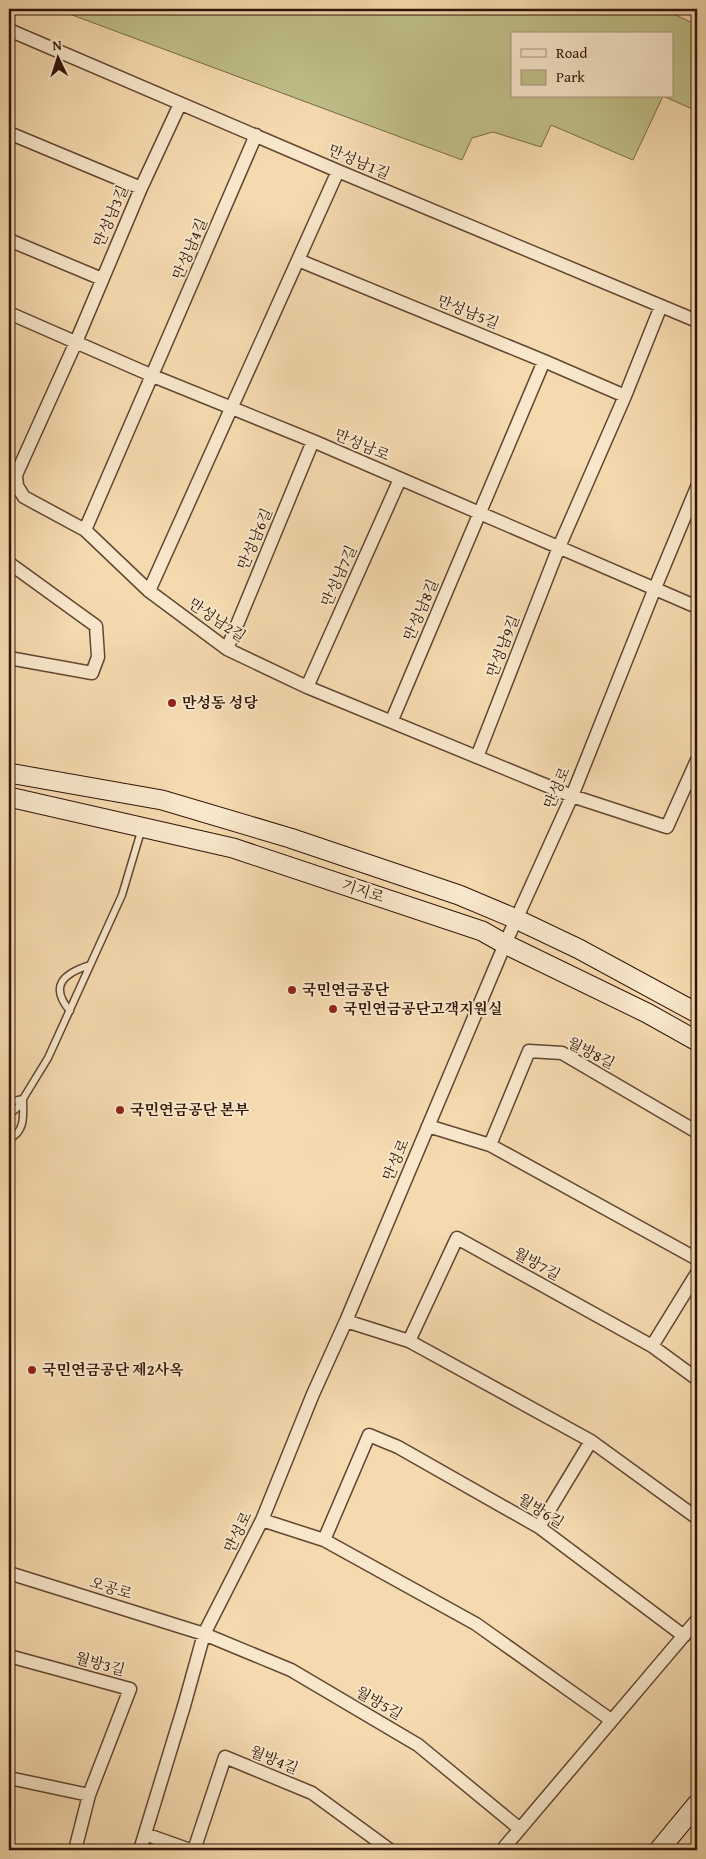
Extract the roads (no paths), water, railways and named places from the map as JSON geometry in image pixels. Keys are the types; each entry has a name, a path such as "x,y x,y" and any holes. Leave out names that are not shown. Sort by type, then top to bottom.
{"street":[{"name":"만성남1길","path":"9,30 338,171 697,321"},
{"name":"만성남3길","path":"76,342 140,188 180,104"},
{"path":"9,133 140,188"},
{"name":"만성남4길","path":"153,376 256,135"},
{"path":"149,591 338,171"},
{"path":"9,240 102,280"},
{"name":"만성남5길","path":"298,260 544,360 625,396"},
{"path":"560,547 625,396 661,306"},
{"name":"만성남로","path":"9,313 153,376 313,441 697,607"},
{"name":"만성남2길","path":"76,342 16,475 17,486 24,497 85,530 149,591 227,649 307,687 392,720 572,796 667,827 697,760"},
{"path":"479,513 544,360"},
{"path":"85,530 153,376"},
{"name":"만성남6길","path":"227,649 313,441"},
{"name":"만성남7길","path":"307,687 400,479"},
{"name":"만성로","path":"140,1850 204,1634 262,1520 313,1394 346,1321 504,944 572,796 697,487"},
{"name":"만성남8길","path":"392,720 479,513"},
{"name":"만성남9길","path":"478,757 560,547"},
{"path":"9,658 92,673 98,657 96,626 10,568"},
{"name":"기지로","path":"9,773 162,800 290,838 431,885 516,919 579,949 697,1013"},
{"name":"기지로","path":"9,797 142,826 243,851 482,931 504,944 647,1013 697,1041"},
{"name":"월방8길","path":"490,1145 529,1051 562,1053 697,1132"},
{"path":"428,1126 490,1145 697,1259"},
{"name":"월방7길","path":"409,1341 457,1238 652,1346 697,1379"},
{"path":"652,1346 697,1273"},
{"path":"346,1321 409,1341 591,1441 697,1518"},
{"name":"월방6길","path":"324,1540 369,1435 398,1447 539,1527 684,1636"},
{"path":"539,1527 591,1441"},
{"path":"262,1520 324,1540 476,1624 610,1720"},
{"name":"오공로","path":"9,1574 204,1634"},
{"path":"502,1850 610,1720 697,1620"},
{"name":"월방5길","path":"204,1634 291,1670 418,1745 520,1829"},
{"name":"월방3길","path":"9,1656 130,1689 89,1795 75,1850"},
{"name":"월방4길","path":"194,1850 225,1757 312,1793 390,1850"},
{"path":"9,1778 89,1795"},
{"path":"659,1850 697,1804"},
{"path":"145,1834 190,1850"}],"lane":[{"path":"9,1115 23,1099 48,1058 70,1011 122,895 142,826"},
{"path":"70,1011 62,1001 60,988 64,977 74,970 90,965"},
{"path":"9,1102 23,1099"},
{"path":"9,1139 15,1136 22,1126 23,1099"}],"place":[{"name":"만성동 성당","path":"172,703"},
{"name":"국민연금공단","path":"292,990"},
{"name":"국민연금공단고객지원실","path":"333,1009"},
{"name":"국민연금공단 본부","path":"120,1110"},
{"name":"국민연금공단 제2사옥","path":"32,1370"}]}
